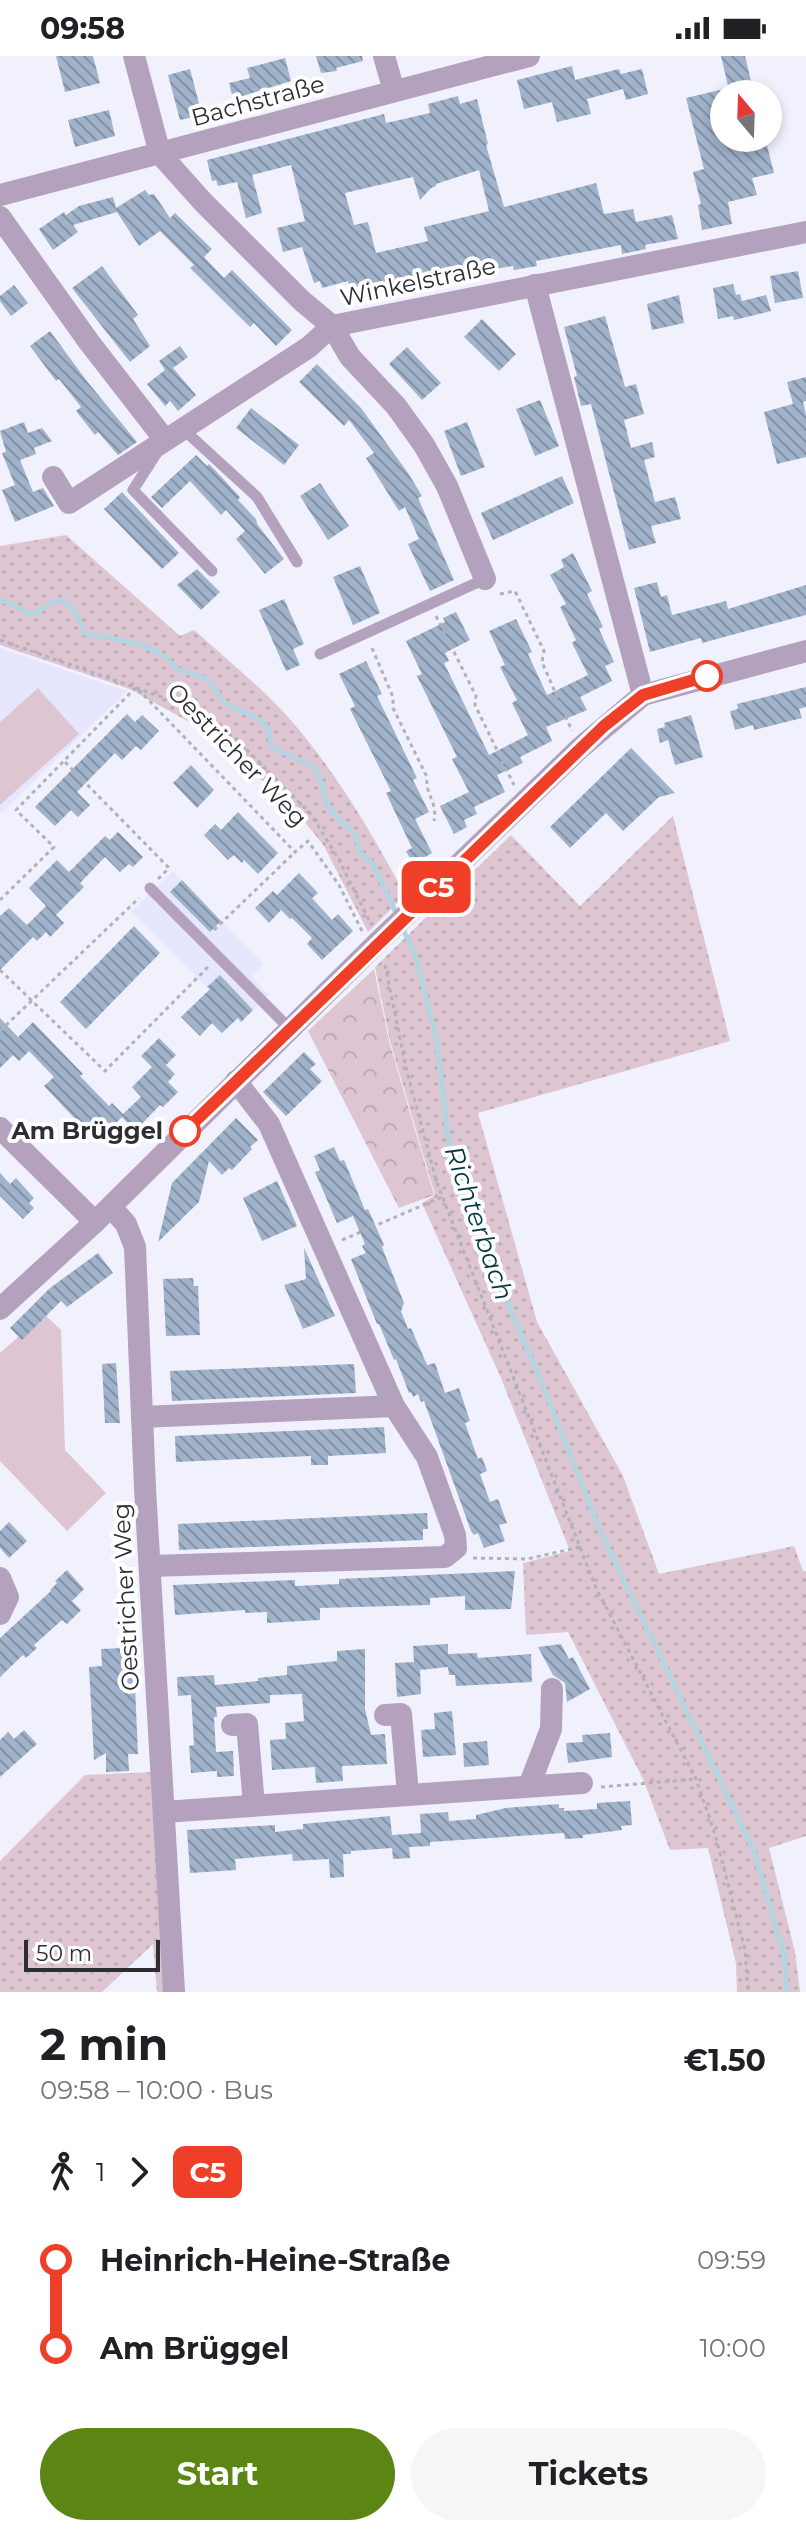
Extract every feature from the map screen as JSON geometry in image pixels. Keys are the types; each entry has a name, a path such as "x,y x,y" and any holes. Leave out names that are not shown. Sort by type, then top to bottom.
{"street":[{"name":"Winkelstraße","path":"134,56 160,154 203,202 302,301 332,326 806,232"},
{"path":"384,56 394,91"},
{"name":"Bachstraße","path":"0,195 394,91 480,62 529,56"},
{"path":"0,217 89,342 174,435"},
{"path":"535,285 643,695"},
{"path":"53,477 69,503 309,347 332,326 350,357 396,406 424,445 447,486 489,587"},
{"path":"0,1309 103,1214 580,748 643,695 806,651"},
{"path":"150,1566 445,1557 456,1548 455,1535 427,1457 394,1406 269,1124 236,1081"},
{"path":"0,1128 103,1214"},
{"name":"Oestricher Weg","path":"103,1214 126,1224 135,1247 174,1992"},
{"path":"142,1417 394,1406"},
{"path":"0,1578 8,1597 0,1614"},
{"path":"529,1786 551,1729 552,1689"},
{"path":"402,1714 408,1794"},
{"path":"248,1724 254,1805"},
{"path":"164,1812 582,1783"}],"lane":[{"path":"212,571 133,490 174,435 257,497 297,562"},
{"path":"320,654 489,587"},
{"path":"150,888 290,1029"}],"path":[{"path":"489,587 515,591 544,651 542,662 555,687 557,702 580,748"},
{"path":"444,612 436,616 476,696 475,705 523,804"},
{"path":"0,640 182,704 234,737 310,813 338,858 379,942 387,968 407,1072 442,1197 596,1588 696,1779 715,1834 745,1950 748,1992"},
{"path":"383,642 370,648 393,697 393,708 427,777 426,787 437,809 434,821"},
{"name":"Oestricher Weg","path":"64,761 136,687 295,852"},
{"path":"0,900 54,847 16,810 64,761 169,868 0,1031"},
{"name":"Oestricher Weg","path":"203,941 308,841 379,942"},
{"path":"0,970 105,1071 219,957"},
{"path":"324,1248 442,1197"},
{"path":"445,1557 527,1559 580,1547"},
{"path":"582,1783 593,1788 696,1779"}],"shaded area":[{"path":"0,648 127,691 0,814"},
{"path":"173,871 263,964 251,976 269,995 241,1022 132,911"}],"green space":[{"path":"66,535 180,636 194,630 277,706 321,758 366,825 405,895 368,932 324,846 296,811 209,733 130,689 0,645 0,546"},
{"path":"38,688 79,734 0,805 0,722"},
{"path":"673,816 730,1041 478,1113 537,1322 623,1476 659,1574 794,1546 803,1571 806,1571 806,1836 769,1848 795,1952 800,1992 737,1992 736,1963 708,1848 670,1850 643,1779 568,1632 526,1635 523,1563 570,1551 501,1378 422,1203 435,1195 390,1041 375,967 511,835 580,906"},
{"path":"374,969 389,1041 434,1195 399,1208 308,1031"},
{"path":"44,1314 61,1330 65,1450 106,1493 67,1531 0,1461 0,1353"},
{"path":"154,1772 168,1992 157,1992 153,1944 102,1992 0,1992 0,1861 85,1775"}],"building":[{"path":"56,56 93,56 100,83 65,92"},
{"path":"316,56 362,56 363,61 336,68 337,71 321,73"},
{"path":"721,56 745,56 751,80 727,80"},
{"path":"285,58 291,81 233,99 229,83 250,78 247,68"},
{"path":"572,66 575,80 619,69 621,74 642,69 648,94 626,100 623,89 587,99 591,114 557,122 552,102 524,109 517,80"},
{"path":"190,69 202,115 180,120 168,75"},
{"path":"710,92 710,152 769,152 774,173 752,178 757,195 728,202 732,224 702,230 698,205 701,204 693,172 704,169 686,98"},
{"path":"458,96 460,104 477,99 486,145 504,207 596,183 604,214 633,209 636,222 672,215 678,239 645,245 646,249 622,254 621,245 536,261 537,266 514,270 513,266 446,274 352,297 348,281 322,288 320,281 314,283 302,247 283,252 277,228 305,221 291,165 252,175 262,213 246,218 237,182 218,186 216,180 212,181 207,160 384,114 386,123 430,113 428,104","holes":["479,170 489,211 424,227 428,241 376,253 368,222 354,225 345,193 413,177 420,200 436,184"]},
{"path":"109,110 115,136 75,147 68,120"},
{"path":"145,190 149,195 154,194 170,218 175,213 212,249 204,257 224,278 232,270 292,330 276,346 254,323 250,327 190,268 194,265 160,231 139,246 117,212 73,225 78,232 53,250 39,229 79,206 113,197 116,208"},
{"path":"102,266 138,315 133,319 150,346 130,362 72,288"},
{"path":"798,271 803,298 775,303 770,276"},
{"path":"733,284 736,295 740,294 742,301 766,295 771,311 734,320 733,316 718,319 713,288"},
{"path":"14,285 28,303 11,316 0,301 0,296"},
{"path":"679,295 684,323 652,330 647,304"},
{"path":"605,316 625,387 636,384 644,414 624,420 631,448 652,442 655,457 644,460 655,502 675,497 681,519 651,526 656,543 629,550 591,404 581,406 574,377 577,376 564,327"},
{"path":"482,319 516,354 499,371 464,337"},
{"path":"50,331 137,442 118,455 98,432 95,435 76,411 81,407 59,379 56,381 30,346"},
{"path":"180,346 188,357 173,368 196,395 178,411 170,401 165,406 147,384 165,370 159,361"},
{"path":"407,347 441,383 422,400 389,364"},
{"path":"317,364 361,408 408,473 422,496 418,498 454,580 430,591 408,544 419,539 405,507 399,511 366,458 374,453 349,420 344,426 299,382"},
{"path":"806,377 806,401 803,402 806,457 777,464 764,412 793,404 787,382"},
{"path":"540,400 559,446 535,456 516,409"},
{"path":"251,408 299,445 284,465 236,428"},
{"path":"24,422 28,433 42,428 52,441 34,448 36,454 20,460 33,492 43,488 54,506 15,522 2,490 15,485 2,453 6,452 0,431"},
{"path":"467,422 485,467 461,476 444,431"},
{"path":"196,455 207,466 209,464 240,497 238,500 256,519 284,559 265,574 236,539 245,531 226,510 221,515 190,481 162,508 151,497"},
{"path":"562,476 574,503 493,540 481,513"},
{"path":"320,483 349,526 328,540 300,496"},
{"path":"122,492 179,553 162,569 104,509"},
{"path":"573,553 592,591 587,594 603,627 599,629 614,662 605,666 612,681 580,697 587,710 546,727 552,741 520,757 523,763 497,775 505,792 474,807 477,814 464,820 467,827 454,834 440,806 469,792 452,759 457,757 417,676 422,674 406,641 445,622 443,618 456,612 470,640 445,653 449,661 444,663 489,755 528,735 512,703 517,700 500,667 505,665 489,631 516,619 547,695 588,675 572,643 576,640 560,607 566,604 550,575 564,567 561,560"},
{"path":"360,566 380,613 353,625 333,577"},
{"path":"197,569 220,592 201,610 177,585"},
{"path":"657,582 661,597 667,595 672,615 726,601 728,609 806,585 806,615 702,643 701,638 650,652 634,588"},
{"path":"284,599 304,644 293,649 300,665 286,671 259,610"},
{"path":"366,661 382,694 377,696 417,778 413,780 429,812 415,819 432,853 413,864 406,851 412,848 386,793 391,791 350,709 355,706 339,674"},
{"path":"806,687 806,707 799,709 802,718 754,730 753,725 735,730 730,711 738,709 737,704"},
{"path":"127,714 135,722 142,715 159,731 141,750 136,746 122,760 115,753 77,792 90,805 78,817 71,810 55,826 35,807"},
{"path":"691,715 703,757 675,765 668,740 660,743 657,729 665,727 664,723"},
{"path":"631,748 675,793 659,797 623,831 606,813 570,848 550,827"},
{"path":"191,765 214,790 197,808 173,783"},
{"path":"238,812 278,853 258,874 234,855 228,860 204,835 215,824 221,830"},
{"path":"118,832 143,857 133,867 129,864 120,872 105,857 80,883 84,887 56,915 64,923 50,937 46,932 37,941 33,937 0,970 0,916 9,908 27,925 46,906 29,888 57,860 69,872 105,836 110,840"},
{"path":"299,873 318,893 312,898 332,920 338,914 353,931 322,960 307,944 312,938 292,918 281,910 269,923 255,908 273,891 277,895"},
{"path":"182,880 221,921 210,932 170,892"},
{"path":"134,926 160,953 86,1029 60,1002"},
{"path":"220,975 253,1010 241,1022 238,1018 222,1033 212,1023 200,1036 181,1017"},
{"path":"0,1018 18,1037 33,1022 109,1106 112,1103 123,1114 141,1097 132,1087 152,1067 141,1056 159,1038 176,1055 166,1065 175,1074 168,1082 178,1092 163,1107 160,1105 135,1131 122,1117 97,1142 44,1086 54,1077 29,1051 19,1061 13,1055 0,1068"},
{"path":"304,1052 316,1064 310,1069 322,1081 286,1116 263,1092"},
{"path":"236,1118 258,1140 232,1170 229,1168 222,1175 209,1161 199,1202 158,1242 172,1183"},
{"path":"334,1147 340,1161 344,1160 384,1245 382,1247 404,1303 401,1311 408,1329 411,1328 427,1365 435,1363 445,1393 459,1388 470,1421 465,1423 478,1459 482,1457 487,1471 480,1474 490,1502 498,1499 507,1523 499,1525 505,1541 484,1548 478,1533 474,1535 471,1531 424,1401 421,1402 418,1394 413,1397 409,1393 396,1359 377,1324 351,1259 366,1253 362,1246 365,1244 353,1216 337,1223 315,1172 320,1170 314,1156"},
{"path":"0,1173 10,1184 16,1178 34,1198 29,1203 34,1208 23,1219 0,1196"},
{"path":"277,1181 297,1226 262,1241 243,1198"},
{"path":"304,1248 335,1316 303,1329 284,1285 306,1279"},
{"path":"98,1253 113,1273 67,1307 61,1301 22,1340 10,1328 50,1288"},
{"path":"193,1278 194,1286 198,1286 200,1335 166,1336 163,1279"},
{"path":"116,1363 120,1423 105,1423 102,1364"},
{"path":"354,1364 356,1393 172,1401 170,1371"},
{"path":"384,1427 386,1453 328,1456 328,1465 311,1465 311,1456 176,1462 175,1436"},
{"path":"427,1513 428,1529 423,1529 423,1540 179,1550 178,1524"},
{"path":"9,1522 27,1541 9,1558 0,1548 0,1531"},
{"path":"67,1570 84,1589 72,1601 81,1610 67,1624 62,1620 34,1645 37,1648 26,1658 23,1655 0,1677 0,1638 51,1591 57,1583 55,1581"},
{"path":"515,1571 511,1609 465,1610 465,1596 430,1598 430,1605 320,1608 320,1620 267,1623 267,1612 245,1613 245,1610 175,1615 173,1585 295,1580 295,1586 339,1584 339,1579"},
{"path":"448,1644 448,1654 477,1653 478,1658 531,1654 532,1682 456,1686 455,1675 449,1675 448,1667 420,1670 421,1694 397,1697 395,1663 414,1662 413,1646"},
{"path":"561,1644 569,1659 573,1657 590,1689 567,1702 565,1683 553,1675 538,1647"},
{"path":"124,1648 125,1665 134,1664 138,1754 128,1754 129,1771 106,1772 106,1753 94,1760 89,1667 102,1666 101,1649"},
{"path":"365,1649 365,1709 371,1735 385,1734 387,1764 342,1766 343,1781 316,1783 315,1767 272,1770 270,1740 286,1739 285,1723 304,1721 302,1694 270,1695 270,1703 216,1707 216,1752 233,1751 234,1776 217,1777 217,1771 191,1773 189,1746 194,1745 191,1695 178,1696 177,1677 214,1675 215,1685 258,1681 258,1678 287,1675 287,1666 337,1661 337,1651"},
{"path":"452,1711 456,1755 423,1757 421,1730 435,1729 434,1713"},
{"path":"24,1730 37,1744 0,1777 0,1740 8,1732 14,1739"},
{"path":"610,1733 612,1757 568,1763 566,1743 583,1742 582,1735"},
{"path":"487,1741 489,1765 464,1767 463,1743"},
{"path":"630,1801 632,1825 621,1826 622,1830 583,1835 583,1838 565,1839 564,1833 430,1842 430,1846 409,1847 410,1858 393,1859 392,1848 351,1851 351,1854 343,1854 344,1877 330,1878 329,1859 293,1861 292,1854 235,1859 236,1870 190,1873 187,1830 275,1825 275,1832 303,1829 303,1824 390,1816 392,1835 421,1833 420,1814 448,1812 449,1821 476,1819 476,1815 506,1808 559,1804 564,1811 597,1809 597,1803"}],"waterway":[{"name":"Richterbach","path":"0,599 30,614 58,599 74,610 86,634 126,641 155,651 177,669 206,679 226,703 260,721 268,729 272,747 312,766 319,775 326,802 356,836 360,852 373,864 397,915"},
{"name":"Richterbach","path":"402,927 415,955 436,1037 450,1152 477,1230 601,1533 754,1851 784,1955 787,1992"}],"bus line":[{"name":"C5","path":"185,1131 604,726 643,695 707,676"}],"place":[{"name":"Am Brüggel","path":"185,1131"}]}
